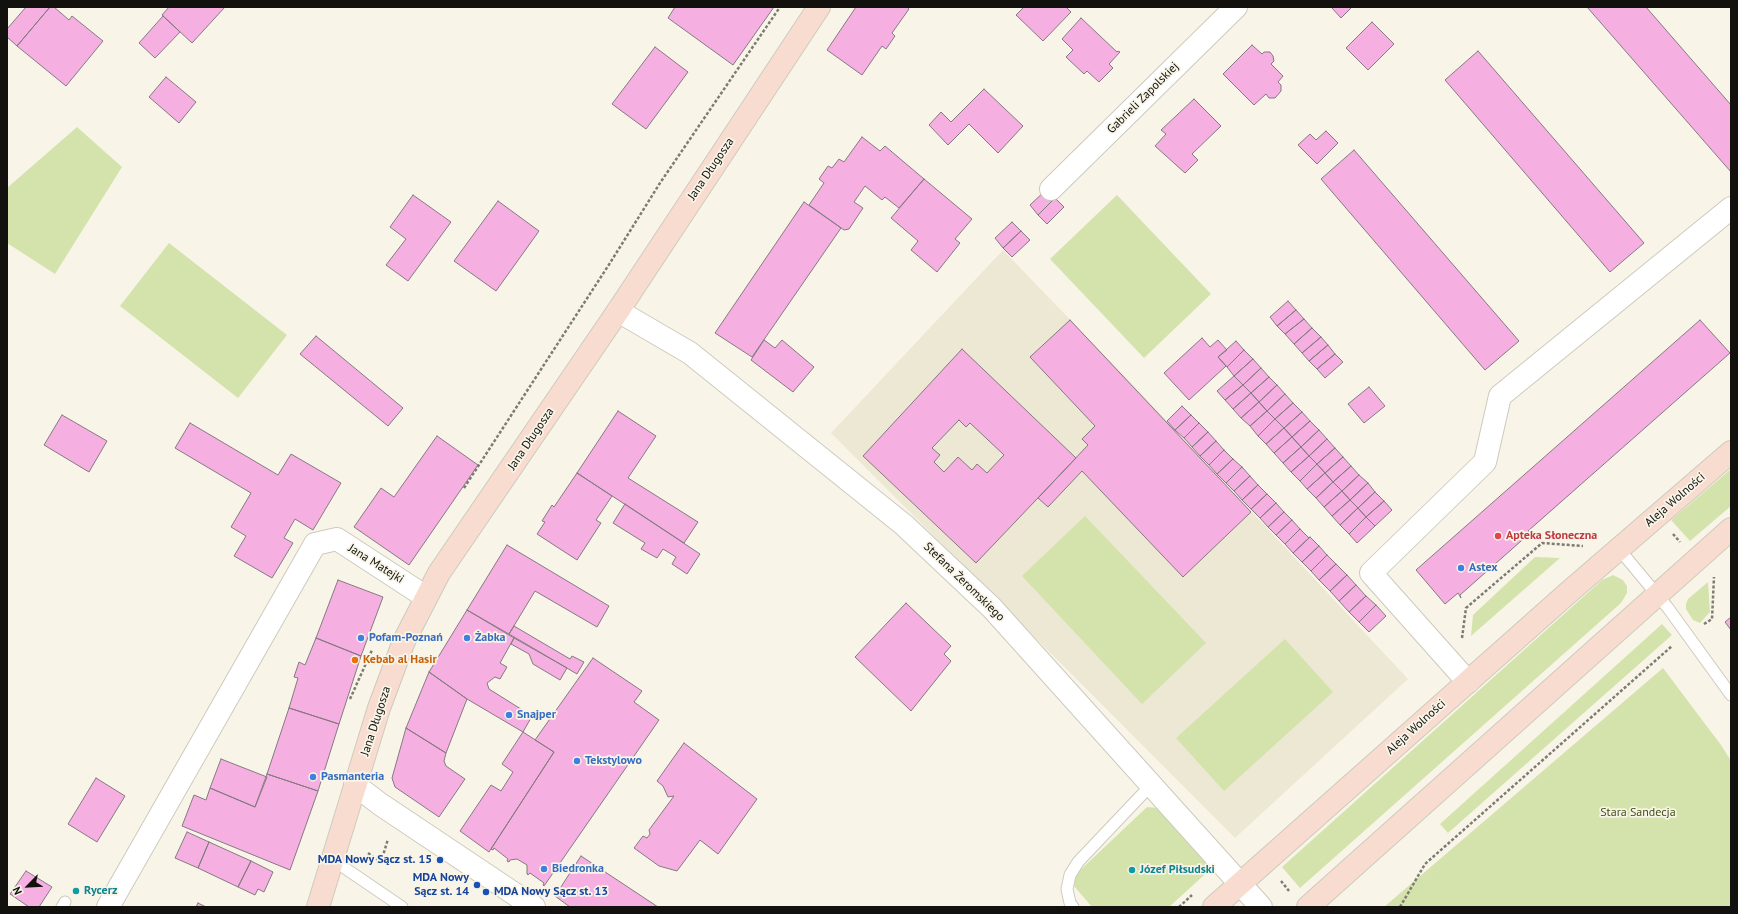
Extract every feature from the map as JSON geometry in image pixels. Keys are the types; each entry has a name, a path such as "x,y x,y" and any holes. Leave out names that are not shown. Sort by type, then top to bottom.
{"street":[{"name":"Jana Długosza","path":"318,907 379,708 404,641 426,597 440,573 618,311 819,7"},
{"name":"Gabrieli Zapolskiej","path":"1051,189 1236,7"},
{"path":"1468,682 1371,573 1485,462 1500,396 1731,208"},
{"name":"Stefana Żeromskiego","path":"618,311 690,353 904,525 992,608 1152,784 1239,884 1261,907"},
{"name":"Aleja Wolności","path":"1214,907 1731,452"},
{"path":"1308,907 1731,529"},
{"name":"Jana Matejki","path":"108,907 315,544 337,539 426,597"},
{"path":"355,785 380,804 534,907"}],"lane":[{"path":"1619,549 1658,594 1731,695"},
{"path":"1073,907 1070,903 1067,889 1070,875 1078,862 1152,784"},
{"path":"333,860 402,907"}],"path":[{"path":"462,491 610,263 660,183 780,7"},
{"path":"1462,645 1462,630 1466,608 1542,543 1584,546"},
{"path":"1400,907 1425,864 1663,653 1712,620 1714,574"},
{"path":"350,698 375,643"}],"shaded area":[{"path":"1003,250 1138,390 1408,679 1235,838 831,433"}],"green space":[{"path":"77,127 122,167 55,274 7,243 7,188"},
{"path":"1117,195 1211,294 1144,358 1050,259"},
{"path":"169,243 287,335 238,398 120,306"},
{"path":"1731,469 1731,506 1690,541 1671,520"},
{"path":"1085,516 1206,643 1142,704 1022,576"},
{"path":"1535,557 1560,558 1471,636 1473,615"},
{"path":"1613,575 1623,580 1627,586 1627,593 1621,603 1300,888 1282,867 1602,580"},
{"path":"1708,582 1710,612 1700,623 1693,620 1686,609 1686,604 1688,599"},
{"path":"1662,624 1672,635 1448,833 1440,824"},
{"path":"1285,639 1333,692 1224,791 1176,738"},
{"name":"Stara Sandecja","path":"1663,668 1721,745 1731,761 1731,907 1384,907"},
{"path":"1147,807 1159,808 1213,867 1169,907 1092,907 1074,886 1076,874"}],"building":[{"path":"26,7 50,7 17,46 7,37 7,29"},
{"path":"50,7 54,7 69,20 72,16 103,41 66,86 17,46"},
{"path":"169,7 225,7 192,43 162,15"},
{"path":"675,7 774,7 733,65 668,18"},
{"path":"856,7 907,7 909,9 892,33 895,36 886,49 882,46 862,75 827,50"},
{"path":"1024,7 1066,7 1071,12 1043,41 1016,15"},
{"path":"1331,7 1352,7 1341,18"},
{"path":"1587,7 1646,7 1731,105 1731,172"},
{"path":"163,16 180,32 155,58 139,43"},
{"path":"1081,18 1117,52 1120,52 1109,64 1113,68 1099,82 1087,71 1084,74 1066,57 1073,50 1062,39"},
{"path":"1372,22 1394,44 1368,70 1346,48"},
{"path":"1252,45 1262,54 1264,52 1270,52 1274,61 1271,64 1283,76 1278,82 1281,85 1281,91 1275,98 1269,98 1266,94 1254,105 1223,74"},
{"path":"655,47 688,72 646,129 612,104"},
{"path":"1478,51 1644,243 1610,272 1445,80"},
{"path":"166,77 196,102 179,123 149,97"},
{"path":"984,89 1023,126 998,153 969,124 948,145 929,125 941,112 951,122"},
{"path":"1194,99 1221,126 1192,154 1198,160 1185,173 1155,146 1166,134 1161,130"},
{"path":"1326,131 1338,143 1317,164 1298,145 1310,134 1316,140"},
{"path":"862,137 880,151 885,146 924,179 899,208 885,197 882,200 865,186 854,202 863,208 849,229 844,230 809,205 824,183 819,179 828,166 832,168 839,159 844,162"},
{"path":"1354,150 1519,341 1485,370 1321,179"},
{"path":"924,179 972,219 955,239 960,243 937,272 911,250 918,241 891,218"},
{"path":"1047,189 1055,198 1038,215 1030,205"},
{"path":"413,195 451,222 408,281 386,265 406,239 390,227"},
{"path":"1055,198 1064,207 1047,224 1038,215"},
{"path":"498,201 539,231 496,291 454,261"},
{"path":"804,202 841,228 752,357 715,333"},
{"path":"1012,222 1021,231 1003,248 995,238"},
{"path":"1021,231 1030,240 1012,257 1003,248"},
{"path":"1288,301 1296,310 1277,326 1270,317"},
{"path":"1296,310 1304,319 1285,334 1277,326"},
{"path":"1304,319 1312,328 1294,344 1285,334"},
{"path":"1070,320 1251,512 1183,577 1082,471 1048,507 1038,498 1088,445 1082,439 1095,426 1030,357"},
{"path":"1700,320 1730,353 1528,531 1532,536 1529,534 1460,595 1461,598 1458,593 1445,604 1416,570"},
{"path":"1312,328 1321,337 1302,353 1294,344"},
{"path":"316,336 403,408 388,426 300,354"},
{"path":"1321,337 1328,345 1309,361 1302,353"},
{"path":"1202,338 1210,347 1218,340 1227,350 1218,357 1226,366 1189,400 1164,373"},
{"path":"764,340 775,348 782,340 814,367 793,392 751,360"},
{"path":"1236,341 1244,350 1227,367 1218,357"},
{"path":"1328,345 1335,354 1317,369 1309,361"},
{"path":"962,349 1076,458 976,563 863,456","holes":["959,420 966,427 970,423 1004,455 987,473 977,464 972,470 958,457 944,472 934,462 940,455 932,448"]},
{"path":"1244,350 1253,359 1234,376 1227,367"},
{"path":"1335,354 1343,362 1325,378 1317,369"},
{"path":"1253,359 1261,368 1243,385 1234,376"},
{"path":"1261,368 1269,377 1251,393 1243,385"},
{"path":"1234,376 1243,385 1225,400 1217,391"},
{"path":"1269,377 1277,385 1259,402 1251,393"},
{"path":"1243,385 1251,393 1233,409 1225,400"},
{"path":"1277,385 1285,394 1267,411 1259,402"},
{"path":"1369,387 1385,406 1364,423 1348,404"},
{"path":"1251,393 1259,402 1241,418 1233,409"},
{"path":"1285,394 1293,403 1275,419 1267,411"},
{"path":"1259,402 1267,411 1250,426 1241,418"},
{"path":"1293,403 1302,412 1284,428 1275,419"},
{"path":"1182,406 1191,415 1175,430 1167,421"},
{"path":"618,411 656,436 628,478 698,522 684,543 577,473"},
{"path":"1267,411 1275,419 1258,436 1250,426"},
{"path":"1302,412 1310,421 1292,437 1284,428"},
{"path":"62,415 107,441 89,472 44,445"},
{"path":"1191,415 1199,423 1184,438 1175,430"},
{"path":"1275,419 1284,428 1266,444 1258,436"},
{"path":"1310,421 1319,430 1301,447 1292,437"},
{"path":"190,423 278,475 291,454 341,483 313,530 295,519 284,538 293,543 272,578 234,556 246,536 231,527 251,493 175,448"},
{"path":"1199,423 1208,432 1192,447 1184,438"},
{"path":"1284,428 1292,437 1274,453 1266,444"},
{"path":"1319,430 1327,439 1309,456 1301,447"},
{"path":"1208,432 1216,441 1200,456 1192,447"},
{"path":"437,436 478,465 409,565 354,527 381,488 394,497"},
{"path":"1292,437 1301,447 1283,463 1274,453"},
{"path":"1327,439 1335,448 1317,464 1309,456"},
{"path":"1216,441 1224,450 1209,465 1200,456"},
{"path":"1301,447 1309,456 1291,472 1283,463"},
{"path":"1335,448 1343,457 1325,473 1317,464"},
{"path":"1224,450 1233,459 1217,474 1209,465"},
{"path":"1309,456 1317,464 1300,481 1291,472"},
{"path":"1343,457 1351,466 1333,482 1325,473"},
{"path":"1233,459 1242,467 1226,483 1217,474"},
{"path":"1317,464 1325,473 1307,489 1300,481"},
{"path":"1351,466 1359,475 1342,491 1333,482"},
{"path":"1242,467 1250,476 1234,491 1226,483"},
{"path":"577,473 612,496 596,520 601,523 577,560 537,534 545,522 542,521 552,505 554,507"},
{"path":"1325,473 1333,482 1316,498 1307,489"},
{"path":"1359,475 1368,483 1350,500 1342,491"},
{"path":"1250,476 1258,485 1242,500 1234,491"},
{"path":"1333,482 1342,491 1324,507 1316,498"},
{"path":"1368,483 1375,492 1358,508 1350,500"},
{"path":"1258,485 1267,494 1251,509 1242,500"},
{"path":"1342,491 1350,500 1332,516 1324,507"},
{"path":"1375,492 1384,501 1366,517 1358,508"},
{"path":"1267,494 1276,503 1260,518 1251,509"},
{"path":"1350,500 1358,508 1340,525 1332,516"},
{"path":"1384,501 1392,510 1375,526 1366,517"},
{"path":"1276,503 1284,512 1268,527 1260,518"},
{"path":"625,504 700,554 687,574 672,564 676,557 663,549 657,558 641,549 645,543 613,523"},
{"path":"1358,508 1366,517 1349,534 1340,525"},
{"path":"1284,512 1292,520 1276,535 1268,527"},
{"path":"1366,517 1375,526 1357,543 1349,534"},
{"path":"1292,520 1300,529 1285,544 1276,535"},
{"path":"1300,529 1309,538 1293,553 1285,544"},
{"path":"1310,537 1319,546 1302,562 1293,553"},
{"path":"507,545 609,606 597,627 535,591 509,634 467,610"},
{"path":"1319,546 1327,555 1311,571 1302,562"},
{"path":"1327,555 1336,564 1319,580 1311,571"},
{"path":"1336,564 1347,575 1330,591 1319,580"},
{"path":"1347,575 1356,585 1339,601 1330,591"},
{"path":"338,580 383,597 361,656 316,638"},
{"path":"1356,585 1366,596 1349,612 1339,601"},
{"path":"1366,596 1376,605 1359,622 1349,612"},
{"path":"906,603 951,646 944,654 951,661 911,711 855,657"},
{"path":"1376,605 1386,616 1369,632 1359,622"},
{"path":"467,610 514,638 500,663 507,667 500,679 495,677 487,683 489,689 532,716 523,732 467,699 429,672"},
{"path":"1731,617 1731,630 1725,622"},
{"path":"514,626 570,659 572,656 584,662 577,674 509,634"},
{"path":"316,638 361,656 339,724 289,708 298,678 294,677 299,662 305,665"},
{"path":"514,638 567,668 560,680 533,664 529,654 511,644"},
{"path":"593,658 642,691 634,702 659,720 544,886 544,883 530,873 528,875 527,874 527,865 517,859 510,860 509,862 507,861 508,859 494,848 493,850 491,849 554,752 535,740"},
{"path":"429,672 467,699 446,753 406,728"},
{"path":"289,708 339,724 318,791 267,774"},
{"path":"406,728 446,753 444,761 446,766 465,779 439,817 395,787 392,778"},
{"path":"523,732 554,752 489,852 460,831 491,785 501,791 513,772 502,764"},
{"path":"684,743 757,799 718,854 700,840 677,871 659,866 634,848 643,836 647,838 650,834 649,830 674,796 668,797 663,786 657,781"},
{"path":"221,759 267,777 255,807 210,788"},
{"path":"267,774 318,791 290,870 182,826 194,795 206,800 210,788 255,807"},
{"path":"96,778 125,796 97,842 68,824"},
{"path":"187,832 209,842 198,868 175,858"},
{"path":"209,842 251,861 238,887 198,868"},
{"path":"581,856 658,907 570,907 555,896"},
{"path":"251,861 273,872 264,892 258,889 255,895 238,887"},
{"path":"26,871 52,887 39,907 29,907 10,894"},
{"path":"198,903 206,907 196,907"}],"place":[{"name":"Apteka Słoneczna","path":"1498,536"},
{"name":"Astex","path":"1461,568"},
{"name":"Pofam-Poznań","path":"361,638"},
{"name":"Żabka","path":"467,638"},
{"name":"Kebab al Hasir","path":"355,660"},
{"name":"Snajper","path":"509,715"},
{"name":"Tekstylowo","path":"577,761"},
{"name":"Pasmanteria","path":"313,777"},
{"name":"MDA Nowy Sącz st. 15","path":"440,860"},
{"name":"Biedronka","path":"544,869"},
{"name":"Józef Piłsudski","path":"1132,870"},
{"name":"MDA Nowy Sącz st. 14","path":"477,885"},
{"name":"Rycerz","path":"76,891"},
{"name":"MDA Nowy Sącz st. 13","path":"486,892"}]}
